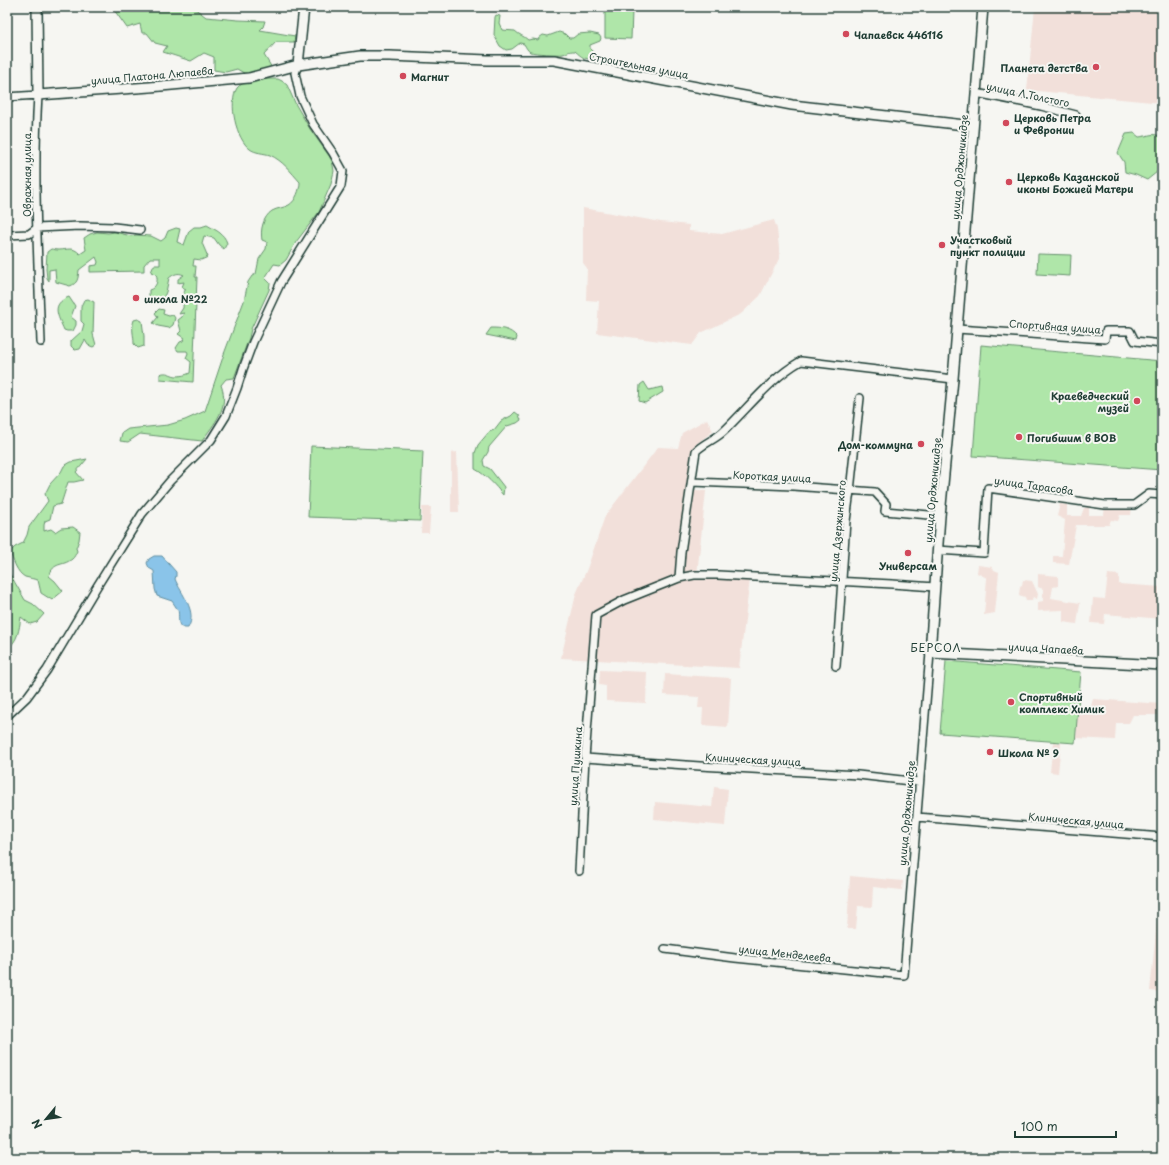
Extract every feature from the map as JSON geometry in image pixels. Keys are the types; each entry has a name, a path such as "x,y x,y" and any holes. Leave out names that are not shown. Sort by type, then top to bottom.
{"street":[{"name":"Овражная улица","path":"37,7 38,95 35,184 41,342"},
{"path":"7,716 27,697 46,670 142,514 170,481 211,440 226,416 253,342 281,282 341,186 343,171 333,153 313,124 300,96 295,72 298,65 304,7"},
{"name":"улица Орджоникидзе","path":"904,975 937,550 953,379 983,7"},
{"name":"Строительная улица","path":"298,65 360,56 488,60 554,60 792,105 973,126"},
{"name":"улица Платона Люпаева","path":"7,97 150,87 249,78 298,65"},
{"name":"улица Л.Толстого","path":"976,93 1041,106 1076,115"},
{"path":"7,234 29,234 37,228 80,226 114,227 140,230"},
{"name":"Спортивная улица","path":"957,329 1105,340 1106,331 1130,331 1135,341 1162,344"},
{"path":"935,588 842,581 718,575 694,575 679,578 696,451 702,445 722,433 760,394 789,368 801,361 953,379"},
{"name":"улица Дзержинского","path":"836,666 846,521 860,398"},
{"name":"Короткая улица","path":"692,482 793,486 875,492 886,504 885,511 940,516"},
{"name":"улица Тарасова","path":"937,550 984,553 988,488 1105,505 1134,504 1149,494 1162,495"},
{"name":"улица Пушкина","path":"579,871 585,758 596,615 624,600 679,578"},
{"name":"улица Чапаева","path":"930,653 1162,665"},
{"name":"Клиническая улица","path":"585,758 858,775 919,782"},
{"name":"Клиническая улица","path":"916,817 1162,837"},
{"name":"улица Менделеева","path":"665,950 904,975"}],"shaded area":[{"name":"Планета детства","path":"1035,7 1162,7 1162,103 1027,90"},
{"path":"583,208 661,222 689,225 689,231 722,234 774,220 777,229 780,257 760,296 741,314 701,333 692,345 597,333 599,301 586,300 587,268 583,263"},
{"path":"707,419 713,431 695,445 688,489 706,491 697,575 750,579 739,668 561,658 576,594 587,569 605,516 658,447 678,448 682,433"},
{"path":"457,452 459,512 451,512 451,453"},
{"path":"1060,504 1067,505 1067,516 1081,516 1084,508 1089,507 1089,515 1104,515 1105,505 1132,507 1131,515 1120,515 1118,521 1111,520 1109,525 1076,525 1069,564 1053,563 1053,556 1062,556 1065,520 1057,516"},
{"path":"422,507 431,507 429,533 421,533"},
{"path":"978,565 992,567 994,570 999,572 995,613 984,615 987,578 977,573"},
{"path":"1038,574 1058,576 1058,586 1053,587 1051,598 1080,603 1077,624 1063,622 1063,610 1038,611 1038,602 1043,601 1043,589 1038,587"},
{"path":"1108,574 1119,575 1119,584 1162,587 1162,619 1105,614 1104,624 1091,623 1093,598 1105,599"},
{"path":"1023,580 1032,581 1038,594 1037,599 1033,597 1032,600 1026,600 1025,597 1019,595 1020,586 1022,585"},
{"path":"600,670 647,672 646,703 606,701 606,686 599,685"},
{"path":"665,674 731,678 728,727 702,725 703,708 698,708 699,697 664,695"},
{"path":"1093,699 1162,704 1162,715 1133,715 1129,723 1116,723 1115,740 1076,738 1078,706 1091,706"},
{"path":"1053,742 1061,743 1058,773 1050,772"},
{"path":"714,787 728,789 725,826 654,819 655,802 712,807"},
{"path":"850,876 903,881 902,890 873,887 872,907 858,906 856,929 847,929"},
{"path":"1157,922 1162,922 1162,992 1150,991"}],"green space":[{"path":"112,7 193,7 206,17 265,21 260,30 295,36 294,42 276,42 264,55 272,68 249,76 237,69 226,72 214,70 214,57 204,53 191,61 163,52 167,46 155,43 147,33 142,33 140,24 127,28"},
{"path":"605,10 632,11 631,39 605,38"},
{"path":"496,15 500,16 499,23 502,30 515,31 528,40 538,40 543,35 548,36 559,32 565,34 569,38 573,38 578,34 590,33 599,35 601,38 600,41 590,45 590,49 595,54 593,58 590,59 583,58 575,51 570,51 563,54 530,52 524,44 520,43 512,49 506,50 500,46 494,35"},
{"path":"267,79 278,79 287,85 296,105 310,129 332,160 334,171 331,184 319,212 296,242 286,260 280,265 274,264 265,278 270,283 269,290 251,329 234,378 226,379 221,385 224,401 222,408 216,421 202,441 140,434 128,442 120,441 122,433 128,429 168,425 185,420 205,411 244,301 248,282 252,276 256,274 259,259 266,249 267,242 262,240 261,236 264,220 272,211 287,206 294,201 297,195 300,182 275,157 250,149 245,144 237,129 233,111 233,102 237,88 246,83"},
{"path":"1134,133 1139,137 1153,135 1162,137 1162,168 1147,180 1125,172 1124,162 1118,153 1126,134"},
{"path":"207,225 221,234 227,243 224,249 214,238 204,236 202,243 208,257 201,260 194,259 193,266 196,266 195,277 197,277 193,382 160,379 160,374 162,373 176,376 190,373 191,362 186,358 188,353 187,351 178,351 176,348 184,338 178,334 181,331 178,320 184,313 179,314 183,308 184,292 186,289 182,287 184,282 178,283 178,279 184,275 176,274 169,278 166,292 162,301 151,302 149,290 155,286 157,279 156,274 151,272 154,265 160,265 160,258 150,258 144,265 144,271 90,272 90,266 97,265 98,262 96,257 79,270 75,284 70,286 56,282 55,269 49,270 49,281 47,278 47,252 51,249 70,249 75,250 80,254 86,250 84,238 90,234 97,232 115,232 131,236 151,236 161,241 165,238 168,231 176,228 180,229 177,242 184,245 189,231 194,227"},
{"path":"1038,254 1071,255 1070,276 1037,274"},
{"path":"69,297 75,306 71,317 76,321 73,331 64,330 57,311 59,303"},
{"path":"88,299 94,302 93,334 96,345 93,347 88,345 85,340 80,349 75,350 71,346 71,341 82,331 84,324 81,321 81,306 84,300"},
{"path":"159,309 164,310 163,314 169,316 173,315 175,318 173,325 169,328 158,326 153,323 158,317 155,313"},
{"path":"138,319 142,321 144,346 138,348 134,344 133,323 134,320"},
{"path":"491,328 509,331 517,337 516,341 486,335"},
{"path":"981,345 1162,361 1162,470 973,456"},
{"path":"644,382 649,390 662,387 663,392 645,403 639,401 640,385"},
{"path":"515,412 519,415 521,420 507,426 489,447 483,460 484,466 490,469 504,487 503,495 490,480 475,469 475,453 478,445 489,432 494,430 501,421 511,416"},
{"path":"311,446 423,451 420,521 308,517"},
{"path":"87,459 76,472 83,480 68,482 61,504 53,506 50,519 45,521 44,525 44,531 51,529 55,532 61,528 73,527 80,532 76,548 77,551 73,558 56,566 51,571 49,576 63,591 52,600 41,593 38,580 25,577 20,573 10,552 15,547 23,543 29,527 48,501 45,494 50,484 61,472 64,466 71,462"},
{"path":"7,569 25,600 33,604 44,614 37,622 30,624 21,617 16,639 7,649"},
{"name":"Спортивный комплекс Химик","path":"946,661 1081,672 1075,743 940,733"}],"water":[{"path":"154,556 162,556 176,572 175,579 190,609 191,622 188,628 181,627 178,610 172,601 157,596 154,571 149,568 147,563 149,559"}],"place":[{"name":"Чапаевск 446116","path":"846,34"},
{"name":"Планета детства","path":"1096,67"},
{"name":"Магнит","path":"403,76"},
{"name":"Церковь Петра и Февронии","path":"1006,123"},
{"name":"Церковь Казанской иконы Божией Матери","path":"1009,182"},
{"name":"Участковый пункт полиции","path":"942,245"},
{"name":"школа №22","path":"136,298"},
{"name":"Краеведческий музей","path":"1137,401"},
{"name":"Погибшим в ВОВ","path":"1019,437"},
{"name":"Дом-коммуна","path":"921,444"},
{"name":"Универсам","path":"908,553"},
{"name":"Спортивный комплекс Химик","path":"1011,702"},
{"name":"Школа № 9","path":"990,752"}],"district":[{"name":"БЕРСОЛ","path":"936,647"}]}
